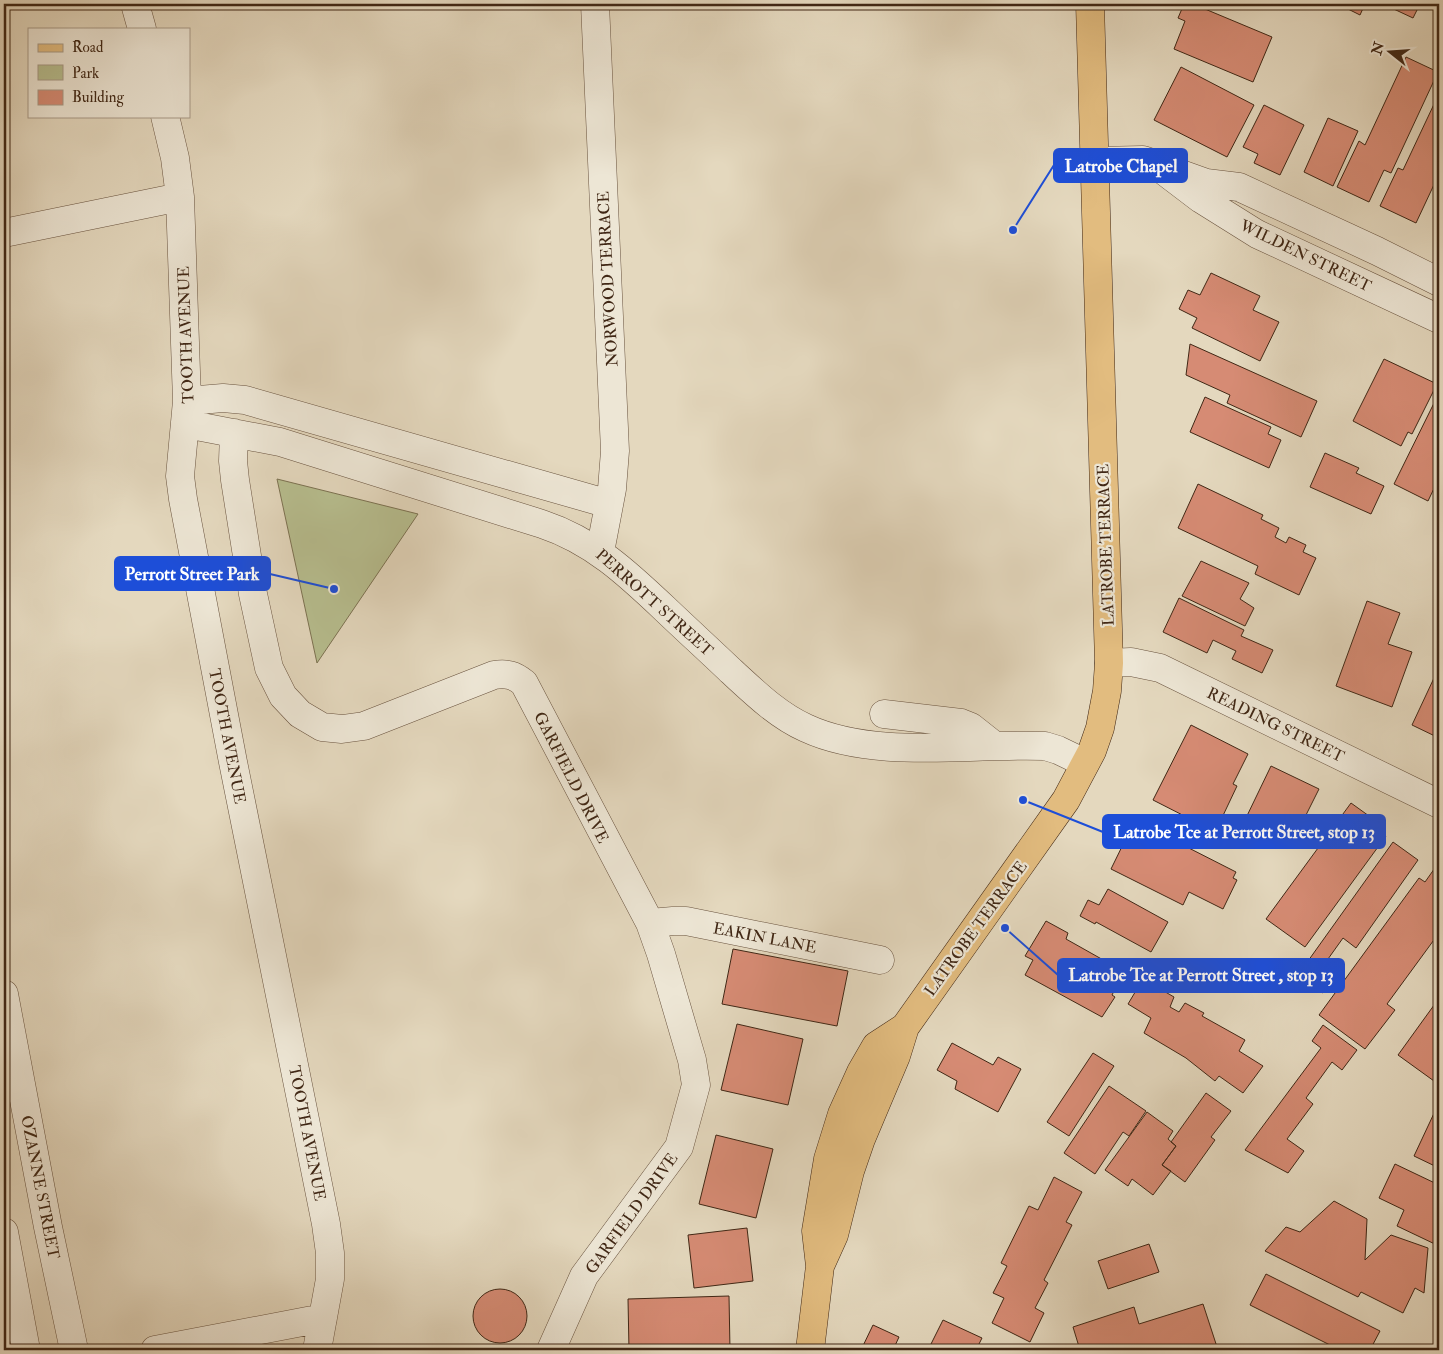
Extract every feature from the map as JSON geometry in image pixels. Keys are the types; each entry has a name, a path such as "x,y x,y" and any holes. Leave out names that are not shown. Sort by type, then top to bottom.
{"main road":[{"name":"LATROBE TERRACE","path":"810,1350 820,1266 834,1235 850,1171 861,1139 896,1056 905,1027 1066,800 1100,728 1107,691 1109,663 1090,4"}],"street":[{"path":"135,4 142,28"},
{"name":"NORWOOD TERRACE","path":"595,4 615,451 609,504 600,552"},
{"name":"TOOTH AVENUE","path":"165,118 175,158 180,197 187,412 180,476 235,771 326,1224 330,1252 330,1279 317,1350"},
{"name":"WILDEN STREET","path":"1096,161 1143,160 1199,181 1239,187 1378,251 1439,282"},
{"name":"WILDEN STREET","path":"1155,164 1201,198 1257,234 1439,319"},
{"path":"4,233 180,197"},
{"path":"187,412 224,398 246,400 609,504"},
{"name":"PERROTT STREET","path":"187,412 234,433 280,442 572,535 600,552 633,579 772,708 806,728 838,739 881,747 1045,746 1085,763"},
{"name":"GARFIELD DRIVE","path":"234,433 234,470 253,594 269,668 283,696 300,714 322,727 342,729 364,726 494,675 506,673 516,677 524,683 650,924 661,954 692,1060 696,1085 679,1147 584,1276 551,1350"},
{"name":"READING STREET","path":"1109,663 1131,662 1160,668 1439,804"},
{"path":"884,714 961,723 971,727 995,746"},
{"name":"EAKIN LANE","path":"650,924 674,920 686,921 880,960"},
{"name":"OZANNE STREET","path":"4,994 48,1227 74,1350"},
{"path":"4,1232 26,1350"},
{"path":"155,1350 323,1318"}],"green space":[{"path":"277,479 418,514 317,663"}],"building":[{"path":"1184,4 1193,4 1272,37 1253,82 1174,49 1185,21 1178,18"},
{"path":"1338,4 1365,4 1360,15"},
{"path":"1383,4 1420,4 1413,18"},
{"path":"1406,57 1438,72 1391,173 1384,170 1369,202 1337,187 1359,141 1365,145"},
{"path":"1181,67 1254,105 1227,157 1154,120"},
{"path":"1435,102 1439,104 1439,174 1416,223 1380,206 1398,168 1403,170"},
{"path":"1264,105 1304,125 1280,175 1254,163 1258,154 1243,147"},
{"path":"1328,118 1358,131 1333,186 1304,172"},
{"path":"1211,273 1260,296 1253,310 1279,322 1260,361 1192,328 1197,318 1179,309 1188,290 1200,295"},
{"path":"1190,344 1317,401 1301,437 1227,403 1230,395 1186,375"},
{"path":"1384,359 1437,384 1412,434 1408,432 1401,446 1353,421"},
{"path":"1439,393 1439,478 1428,501 1394,484"},
{"path":"1205,397 1271,427 1268,434 1281,440 1269,468 1190,432"},
{"path":"1325,453 1359,468 1356,473 1384,486 1371,514 1310,487"},
{"path":"1198,484 1263,515 1261,519 1279,528 1275,537 1286,543 1289,537 1306,545 1303,552 1316,558 1299,595 1255,574 1258,566 1178,528"},
{"path":"1201,561 1249,583 1240,599 1254,608 1245,626 1182,596"},
{"path":"1179,598 1244,630 1241,636 1273,650 1262,673 1232,659 1236,651 1213,640 1207,653 1163,632"},
{"path":"1367,601 1400,613 1388,644 1412,652 1392,707 1336,686"},
{"path":"1434,678 1439,681 1439,738 1412,725"},
{"path":"1191,725 1248,754 1233,784 1237,786 1219,824 1214,821 1210,829 1153,800"},
{"path":"1271,766 1319,789 1291,845 1244,822"},
{"path":"1351,803 1376,821 1373,826 1386,836 1305,947 1266,919"},
{"path":"1145,819 1180,836 1177,842 1236,872 1233,878 1237,880 1223,909 1189,892 1183,905 1111,869 1134,822 1142,826"},
{"path":"1393,842 1418,860 1356,948 1343,938 1328,959 1341,968 1323,993 1298,975"},
{"path":"1437,865 1439,867 1439,933 1387,1004 1395,1010 1365,1049 1319,1015 1419,878 1425,882"},
{"path":"1108,889 1168,922 1151,952 1096,922 1095,924 1080,916 1088,900 1099,905"},
{"path":"1046,921 1068,933 1066,939 1114,966 1113,969 1123,974 1112,995 1115,997 1102,1017 1025,975 1033,960 1025,956"},
{"path":"733,949 848,971 837,1026 722,1004"},
{"path":"1143,979 1174,997 1170,1007 1179,1012 1185,1003 1204,1013 1202,1016 1245,1040 1239,1051 1263,1066 1243,1093 1219,1076 1215,1081 1186,1058 1144,1033 1151,1018 1128,1004"},
{"path":"1437,1001 1439,1003 1439,1074 1434,1081 1398,1055"},
{"path":"737,1024 803,1039 788,1105 721,1090"},
{"path":"1323,1025 1357,1050 1342,1070 1332,1062 1306,1098 1313,1104 1287,1139 1304,1151 1288,1173 1245,1150 1321,1048 1312,1041"},
{"path":"952,1043 993,1065 998,1057 1021,1069 998,1112 955,1089 957,1081 937,1070"},
{"path":"1093,1053 1114,1066 1069,1136 1047,1122"},
{"path":"1109,1086 1146,1111 1129,1136 1123,1132 1095,1174 1064,1153"},
{"path":"1206,1093 1231,1111 1211,1137 1215,1140 1185,1182 1162,1165 1176,1146 1171,1142"},
{"path":"1436,1109 1439,1111 1439,1168 1414,1156"},
{"path":"1147,1112 1173,1131 1168,1139 1176,1146 1162,1165 1171,1171 1153,1195 1132,1179 1128,1186 1105,1170"},
{"path":"716,1135 773,1149 756,1218 699,1204"},
{"path":"1395,1164 1439,1185 1439,1192 1436,1198 1439,1199 1439,1246 1397,1226 1404,1210 1379,1198"},
{"path":"1054,1177 1082,1192 1066,1222 1072,1225 1044,1280 1048,1283 1035,1308 1044,1313 1030,1342 992,1323 1004,1298 993,1293 1007,1266 1001,1263 1029,1206 1038,1210"},
{"path":"1334,1201 1367,1219 1365,1260 1391,1235 1428,1248 1424,1293 1415,1288 1403,1313 1361,1292 1358,1297 1265,1251 1286,1227 1300,1232"},
{"path":"747,1228 753,1281 694,1288 688,1235"},
{"path":"1149,1244 1159,1272 1108,1289 1098,1261"},
{"path":"1266,1274 1380,1331 1370,1350 1340,1350 1250,1305"},
{"path":"500,1289 510,1291 519,1297 525,1306 527,1316 525,1326 519,1335 510,1341 500,1343 490,1341 481,1335 475,1326 473,1316 475,1306 481,1297 490,1291"},
{"path":"729,1296 730,1350 629,1350 628,1299"},
{"path":"1203,1304 1218,1350 1080,1350 1073,1327 1134,1307 1139,1324"},
{"path":"943,1320 982,1338 976,1350 928,1350"},
{"path":"873,1325 899,1337 893,1350 861,1350"}],"place":[{"name":"Latrobe Chapel","path":"1013,230"},
{"name":"Perrott Street Park","path":"334,589"},
{"name":"Latrobe Tce at Perrott Street, stop 13","path":"1023,800"},
{"name":"Latrobe Tce at Perrott Street , stop 13","path":"1005,928"}]}
